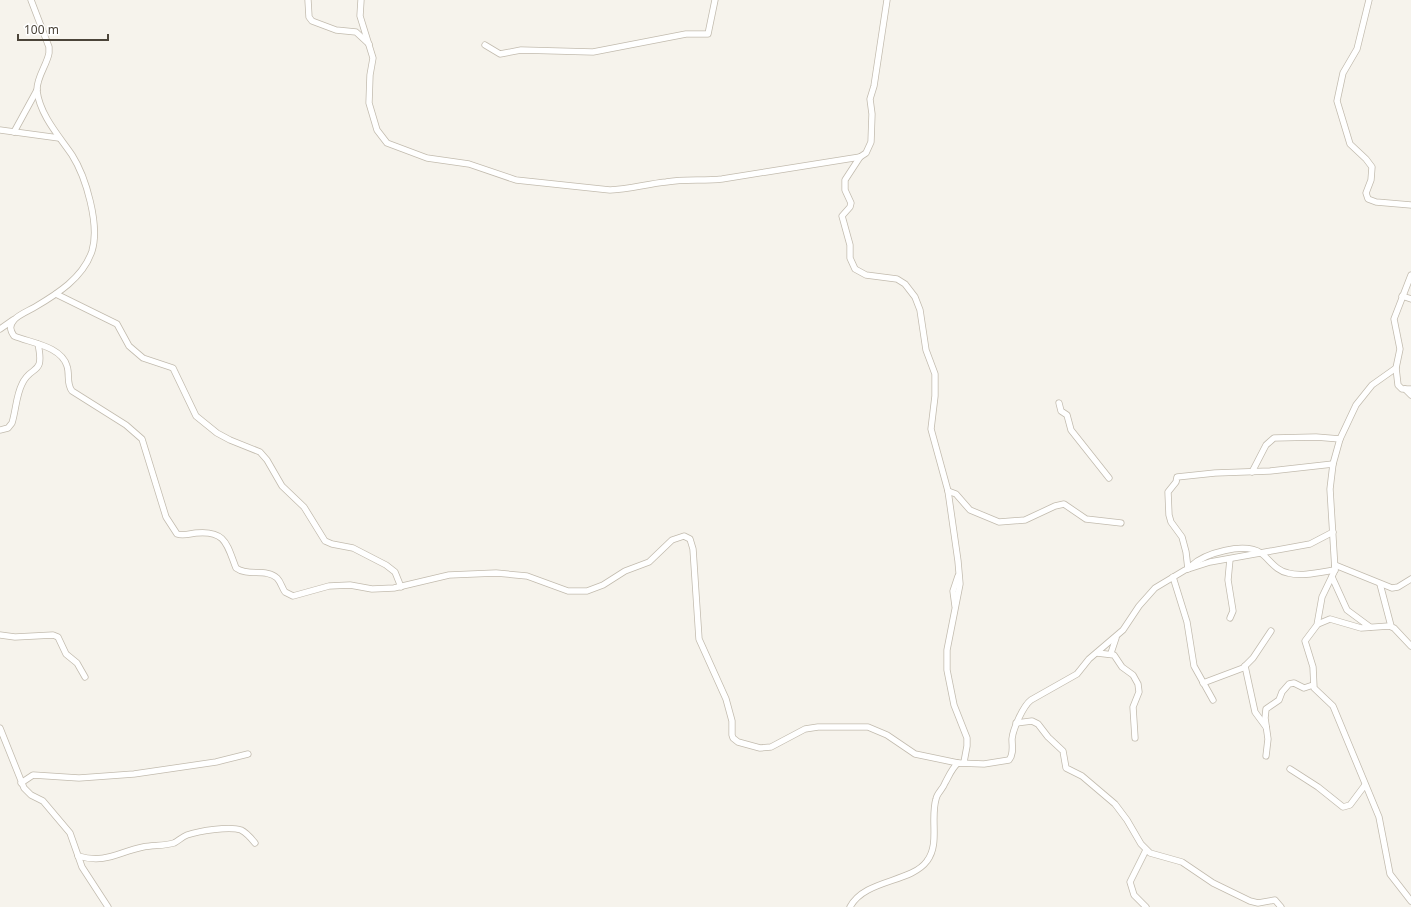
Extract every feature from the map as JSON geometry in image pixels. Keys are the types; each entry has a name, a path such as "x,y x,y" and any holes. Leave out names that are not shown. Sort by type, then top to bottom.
{"street":[{"path":"14,132 37,90 48,58 49,47 31,0"},
{"path":"308,0 309,16 312,21 336,30 356,32 369,44"},
{"path":"361,0 360,16 373,58 370,75 369,103 377,130 387,143 427,158 469,164 516,180 597,189 621,190 666,182 700,182 722,179 860,157"},
{"path":"485,45 500,54 521,50 593,52 690,33 708,34 715,0"},
{"path":"850,907 854,900 861,894 922,867 927,861 932,853 933,819 936,797 954,767 961,763 967,746 967,738 954,705 947,670 947,650 959,591 959,569 948,491 944,473 932,438 931,429 936,384 926,350 920,310 915,297 906,284 897,279 860,273 852,266 850,258 850,245 842,216 850,206 851,202 844,185 849,172 860,157 866,153 871,142 872,114 870,99 874,86 887,0"},
{"path":"1369,0 1357,49 1347,64 1340,82 1337,101 1338,109 1350,144 1372,167 1371,180 1366,193 1368,199 1376,202 1411,205"},
{"path":"0,329 56,294 80,272 92,251 94,240 94,217 78,166 47,117 37,90"},
{"path":"0,130 59,138"},
{"path":"1411,275 1394,319 1400,349 1396,368 1398,384 1400,388 1408,389 1411,395"},
{"path":"56,294 117,324 129,346 143,358 174,368 196,416 224,436 260,452 267,460 282,486 304,507 325,541 332,544 353,548 386,565 395,572 401,587"},
{"path":"1402,296 1411,299"},
{"path":"15,319 10,327 14,336 38,344 63,357 68,368 68,384 72,391 132,429 142,439 166,517 177,534 208,533 223,539 229,546 236,568 243,572 272,575 279,581 288,595 298,595 317,589 342,585 355,585 372,589 401,587 440,576 496,573 527,576 568,590 587,591 603,585 625,570 648,562 672,540 680,537 688,537 692,543 695,564 699,639 726,700 732,721 733,738 738,742 760,748 771,747 805,729 818,727 868,727 887,735 915,754 961,763 984,764 1009,760 1012,756 1013,736 1016,723 1020,719 1022,709 1028,702 1074,676 1096,653 1116,636 1151,592 1160,584 1188,569 1230,559 1262,554 1287,547 1310,544 1333,532"},
{"path":"0,430 8,428 12,423 22,382 39,366 40,355 38,344"},
{"path":"1396,368 1372,385 1356,405 1340,439 1333,464 1330,489 1335,568 1322,597 1318,624 1305,641 1313,667 1313,685 1317,693 1330,701 1333,706 1379,817 1390,874 1411,901"},
{"path":"1059,403 1061,411 1067,415 1071,430 1109,478"},
{"path":"1252,472 1266,445 1274,438 1316,437 1340,439"},
{"path":"1188,569 1182,537 1171,522 1169,515 1168,492 1176,482 1177,477 1215,473 1252,472 1333,464"},
{"path":"948,491 956,494 970,510 999,522 1025,520 1055,506 1064,504 1086,519 1121,523"},
{"path":"1188,569 1194,563 1215,553 1242,549 1252,550 1262,554 1278,568 1288,573 1335,568 1395,588 1411,579"},
{"path":"1230,559 1228,580 1233,610 1230,618"},
{"path":"1173,577 1187,622 1194,666 1213,700"},
{"path":"1332,577 1347,610 1370,627"},
{"path":"1380,584 1391,626 1411,646"},
{"path":"1318,624 1330,619 1358,628 1391,626"},
{"path":"1203,684 1245,666 1271,631"},
{"path":"0,635 22,637 53,635 58,637 66,654 77,663 85,677"},
{"path":"1111,653 1116,636"},
{"path":"1096,653 1111,653 1124,668 1133,675 1138,684 1139,692 1133,707 1135,738"},
{"path":"1245,666 1255,712 1266,727"},
{"path":"1266,756 1268,739 1266,710 1278,700 1288,685 1292,683 1304,688 1313,685"},
{"path":"1016,723 1032,722 1038,724 1048,737 1063,751 1066,768 1082,776 1115,804 1146,850 1154,856 1182,862 1213,883 1250,902 1258,903 1275,900 1281,907"},
{"path":"0,728 21,783 31,795 44,801 60,819 73,838 82,867 108,907"},
{"path":"21,783 33,775 79,778 134,774 216,762 248,754"},
{"path":"1290,769 1318,787 1343,807 1350,805 1366,785"},
{"path":"78,856 91,860 109,858 144,847 171,843 186,835 196,832 214,830 234,829 243,831 254,843"},
{"path":"1146,850 1130,882 1134,895 1146,907"}]}
